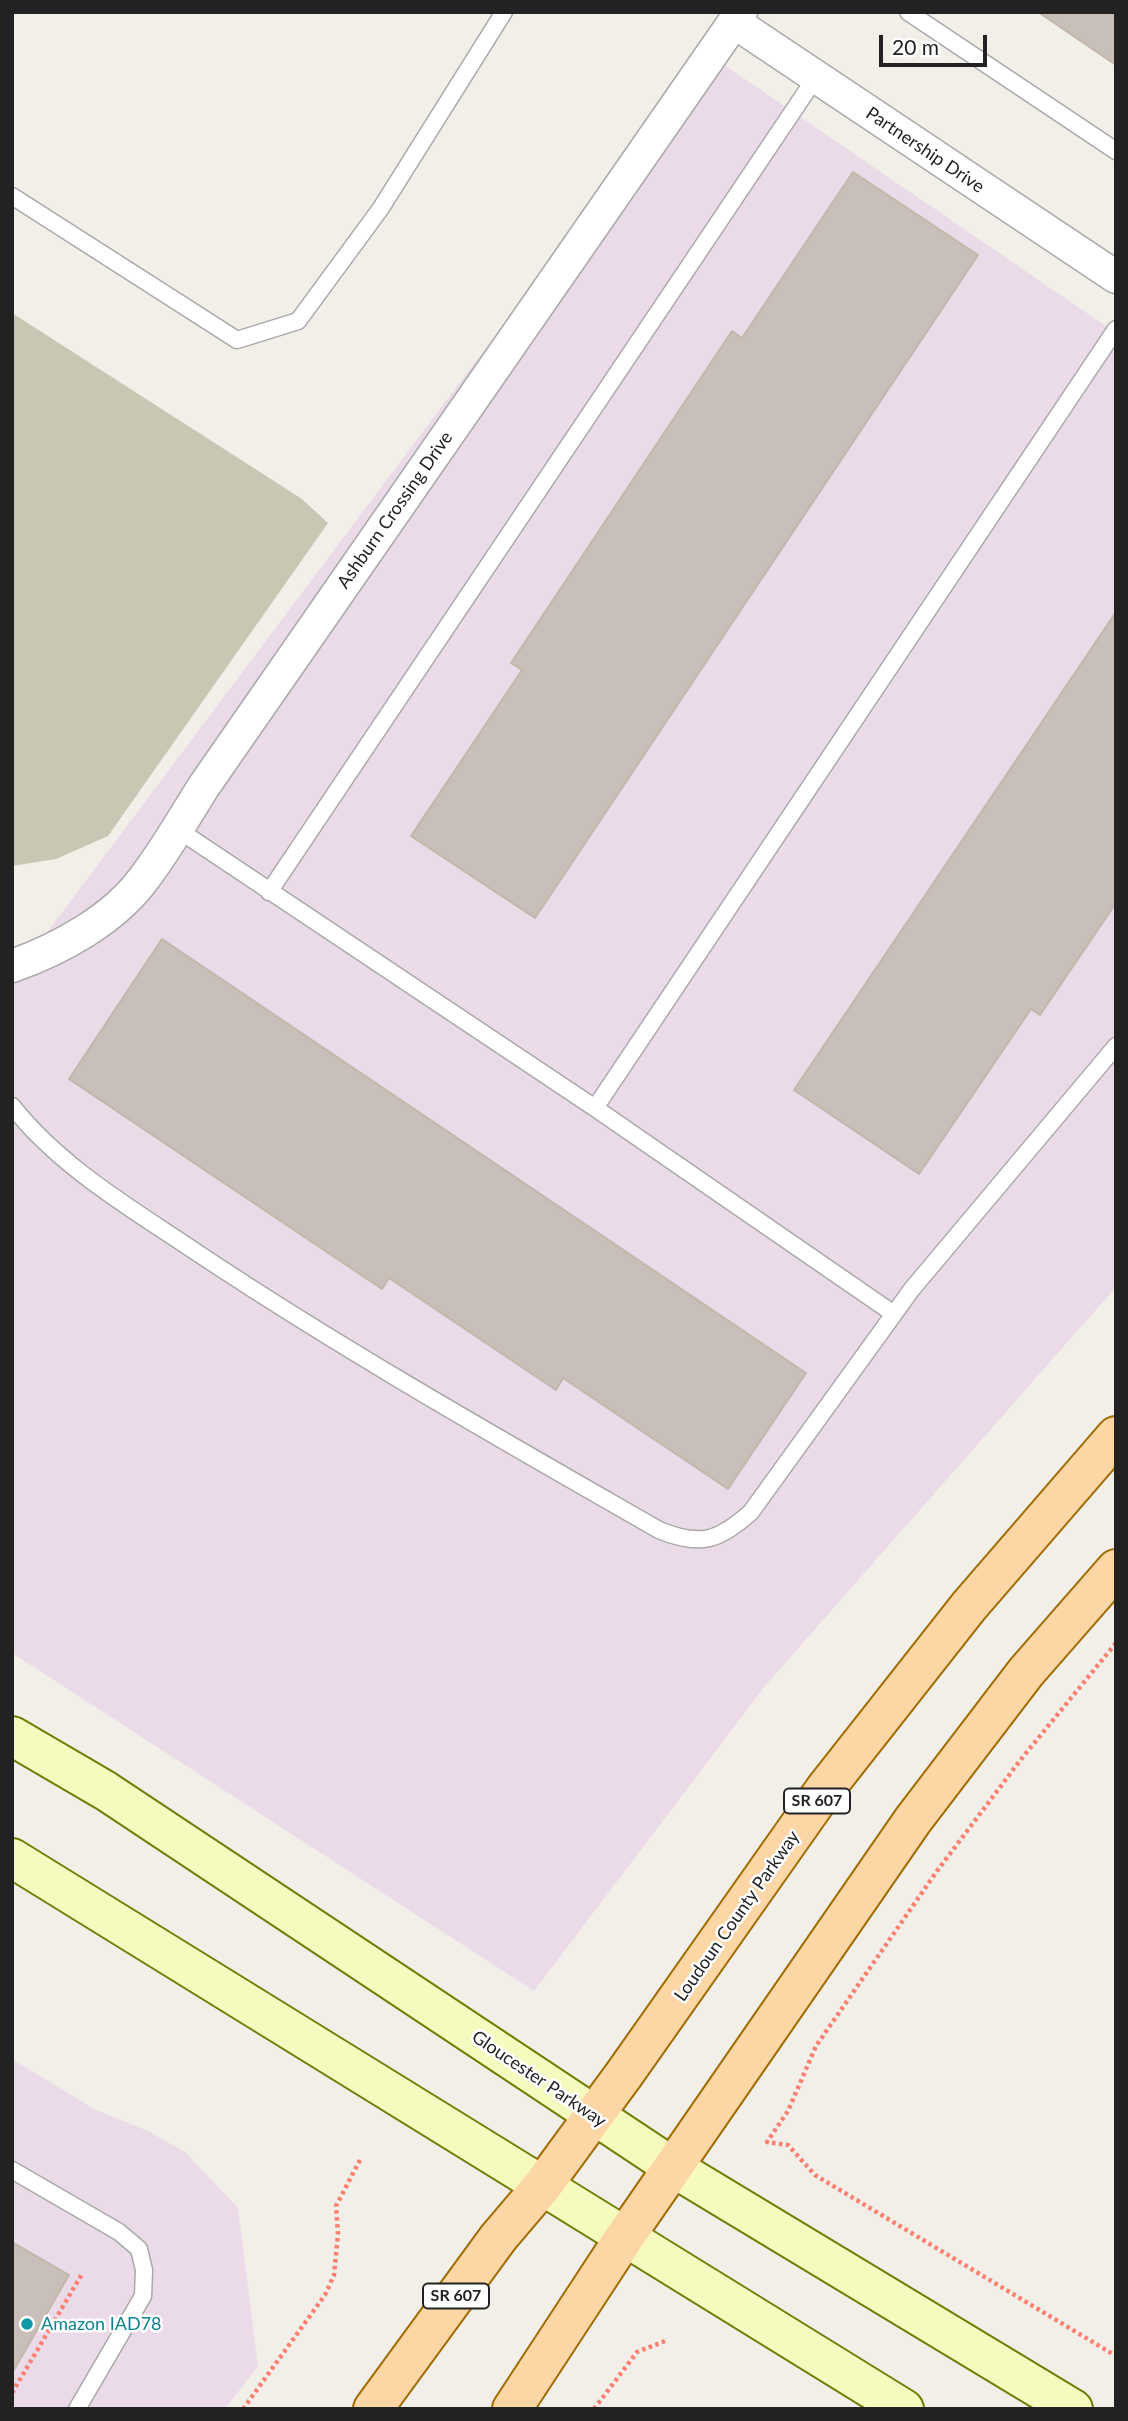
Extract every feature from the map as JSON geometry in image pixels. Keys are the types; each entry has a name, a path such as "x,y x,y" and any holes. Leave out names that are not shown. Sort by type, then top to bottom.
{"main road":[{"name":"Loudoun County Parkway","path":"373,2409 712,1954 825,1789 970,1606 1116,1436"},
{"path":"512,2409 624,2238 913,1820 1026,1672 1116,1569"},
{"name":"Gloucester Parkway","path":"12,1736 106,1791 674,2168 1073,2409"},
{"path":"12,1858 904,2409"}],"street":[{"name":"Partnership Drive","path":"737,17 816,77 1116,277"},
{"name":"Ashburn Crossing Drive","path":"12,966 62,944 124,900 144,878 690,81 737,17"}],"lane":[{"path":"12,196 237,340 298,321 381,208 504,12"},
{"path":"908,12 1116,151"},
{"path":"269,892 816,77"},
{"path":"594,1108 1116,329"},
{"path":"177,829 594,1108 894,1314"},
{"path":"12,1107 57,1153 102,1189 245,1284 458,1415 659,1530 684,1540 709,1539 732,1529 751,1512 935,1259 1116,1046"},
{"path":"12,2170 119,2231 139,2249 144,2270 143,2296 77,2409"}],"path":[{"path":"1116,1643 1022,1758 937,1871 816,2046 788,2111 767,2142 788,2145 815,2175 1116,2356"},
{"path":"243,2409 325,2295 334,2275 338,2234 336,2206 361,2158"},
{"path":"12,2393 82,2274"},
{"path":"594,2409 637,2352 665,2341"}],"shaded area":[{"path":"707,53 1116,333 1116,1287 765,1686 534,1991 12,1653 12,979"},
{"path":"12,313 302,499 328,523 108,836 56,859 12,866"},
{"path":"12,2059 96,2110 148,2131 185,2152 238,2208 258,2366 225,2409 12,2409"}],"building":[{"path":"1038,12 1116,12 1116,65"},
{"path":"853,172 978,255 535,918 411,836 522,670 511,663 732,331 742,338"},
{"path":"1116,612 1116,903 1040,1015 1031,1009 919,1174 794,1090"},
{"path":"162,939 806,1373 728,1489 563,1378 556,1390 389,1278 382,1289 69,1079"},
{"name":"Amazon IAD78","path":"12,2242 69,2275 12,2373"}],"place":[{"name":"Amazon IAD78","path":"27,2324"}]}
